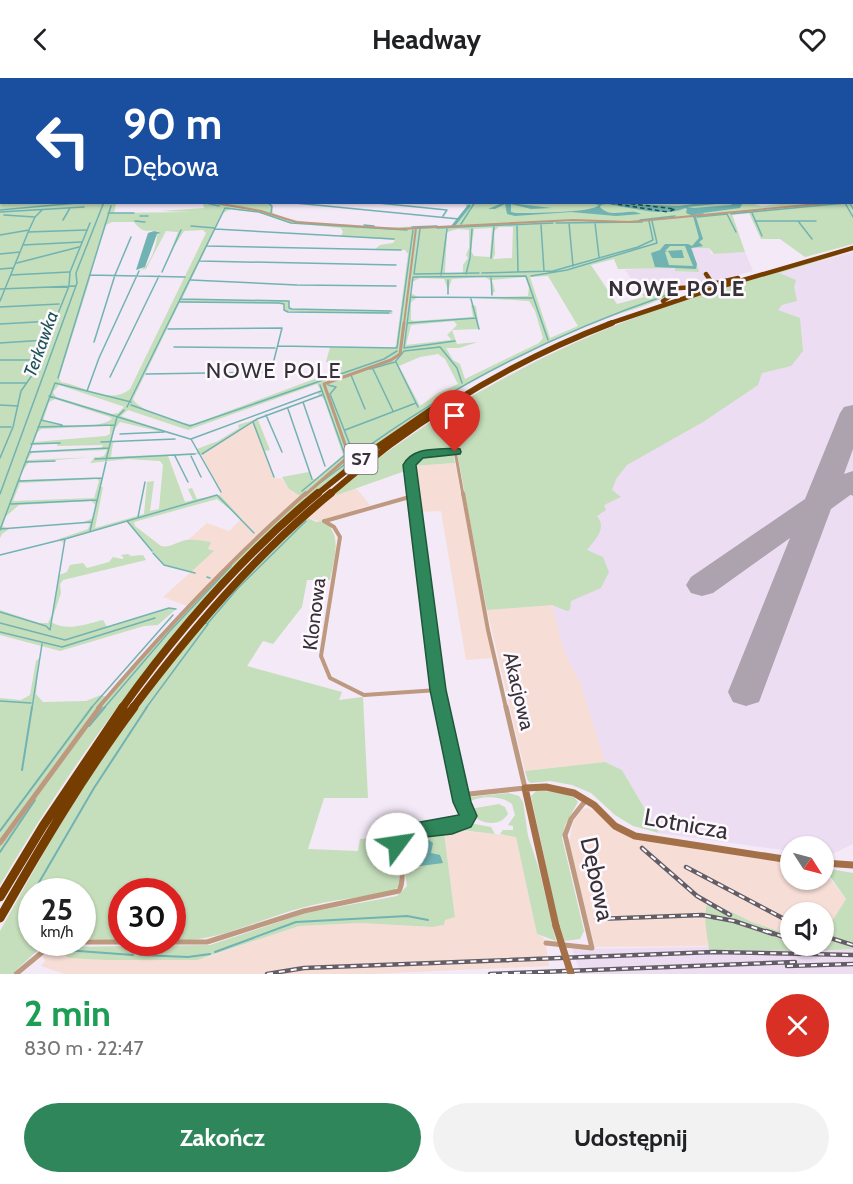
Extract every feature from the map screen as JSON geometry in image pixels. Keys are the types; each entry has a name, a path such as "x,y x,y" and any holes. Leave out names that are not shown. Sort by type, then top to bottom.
{"highway":[{"name":"S7","path":"0,897 70,781 143,678 221,587 300,509 389,438 470,386 564,338 661,302 853,247"},
{"name":"S7","path":"0,918 86,774 174,651 263,553 358,467 466,393 570,340 673,301 853,247"},
{"path":"704,285 710,280 706,274"},
{"path":"714,274 715,277 723,279"},
{"path":"661,302 676,290 689,289 723,279 740,278"}],"street":[{"path":"220,204 299,222 396,229 573,220 631,222 817,204"},
{"path":"0,843 91,717 154,641 254,539 347,458 348,453 324,384 391,360 400,354 416,228"},
{"name":"Akacjowa","path":"448,412 488,630 556,926 571,974"},
{"path":"96,942 207,942 304,911 393,894 402,887 397,844 399,835 404,832 452,826 464,822 468,816 460,795 438,690 410,465 413,458 424,454 455,452"},
{"name":"Klonowa","path":"413,496 324,521 334,527 340,537 321,656 327,674 364,695 438,690"},
{"path":"460,795 525,788 559,788 587,800"},
{"name":"Lotnicza","path":"587,800 615,826 634,836 780,859"},
{"name":"Dębowa","path":"546,943 592,948 565,835 571,819 587,800"},
{"path":"834,864 853,865"},
{"path":"16,974 38,956"}],"shaded area":[{"path":"0,204 116,204 114,213 191,212 160,211 204,208 203,204 269,204 272,206 273,213 292,219 337,226 362,227 453,226 467,208 465,204 754,204 761,206 853,204 853,244 805,257 780,239 761,239 749,213 732,214 745,252 714,254 709,248 692,248 699,272 675,271 675,268 618,269 614,259 591,265 617,304 644,297 642,294 671,288 668,292 671,294 569,334 489,372 399,428 329,481 264,539 204,602 147,668 95,738 46,810 0,885 0,698 21,700 30,695 36,661 39,658 36,694 43,702 86,701 101,695 106,697 154,641 300,496 289,489 282,477 309,472 312,479 315,479 343,455 324,399 317,393 321,391 317,384 188,430 128,410 121,416 175,435 120,422 113,431 111,441 117,441 113,443 111,457 197,453 197,449 218,441 239,428 238,425 257,419 258,420 270,450 265,451 252,421 201,454 168,456 185,502 193,500 188,489 192,488 197,499 220,495 242,519 217,499 134,522 135,526 161,546 195,540 211,542 208,549 214,551 191,572 164,565 127,521 65,539 64,543 59,539 88,529 90,524 84,522 93,518 96,505 91,501 19,505 5,517 2,526 9,529 0,538","holes":["231,209 257,212 290,223 341,228 343,232 341,236 395,240 393,243 380,245 374,250 405,250 408,254 394,348 330,347 326,362 335,363 336,371 194,424 161,416 137,404 133,399 180,302 279,303 284,304 285,311 392,314 393,311 292,309 289,308 289,301 182,299 223,213","112,222 134,222 141,229 162,233 157,235 152,255 141,270 146,269 166,231 178,232 170,253 184,231 203,230 206,233 130,389 114,396 61,382 59,378 106,225","499,227 513,227 512,258 493,259 495,254 494,231","492,228 490,257 474,256 471,251 474,229","458,229 469,230 469,248 466,255 468,258 463,265 463,273 445,273 447,232","548,276 578,326 550,338 530,277","485,277 491,281 491,295 495,291 492,280 525,277 529,287 528,296 475,298 529,301 535,311 543,338 539,343 465,379 460,364 453,360 446,348 459,348 478,342 457,344 452,330 479,329 476,306 471,305 473,317 411,320 411,302 418,297 410,293 412,282 420,278 444,279 448,290 452,279","454,321 457,325 447,335 450,340 406,345 411,325","438,354 445,359 458,384 438,393 420,406 399,366 420,357","59,385 124,407 118,413 112,414 56,397 53,392","55,399 112,419 88,426 50,423 43,421 49,402","110,426 110,434 34,442 41,429","57,443 57,446 103,445 101,449 28,452 31,444","107,450 104,456 95,457 90,463 128,459 160,461 163,465 159,509 150,511 154,481 147,482 144,514 95,528 103,487 100,487 102,478 21,480 19,476 29,462 90,457 27,460 32,453","97,479 99,481 94,498 13,501 20,483"]},
{"path":"500,204 505,204 495,209 488,209"},
{"path":"505,204 511,204 511,212 516,213 585,210 599,205 594,204 607,204 600,207 610,213 636,212 641,214 616,216 571,212 515,216 507,214"},
{"path":"511,204 552,208 531,209"},
{"path":"607,204 678,206 716,204 687,207 694,208 742,204 740,208 695,214 703,239 699,242 703,246 691,248 697,264 696,269 655,267 651,253 660,250 665,244 692,246 699,238 693,216 686,213 687,209 657,212","holes":["670,246 685,246 693,266 669,265 665,252 668,251 672,258 684,258 682,250 665,251"]},
{"path":"154,231 162,233 157,234 145,267 136,270 148,233"},
{"path":"691,248 709,248 711,254 745,252 753,271 672,293 666,288 642,294 625,270 663,267 675,268 676,271 698,271"},
{"path":"853,251 779,273 796,280 794,287 797,301 782,305 778,310 800,318 803,351 791,366 762,373 758,385 703,422 627,465 616,479 612,490 621,497 604,505 606,510 597,516 601,529 587,550 603,557 609,572 601,588 571,601 570,610 567,611 552,605 487,610 449,410 535,362 624,322 709,292"},
{"path":"853,252 853,844 834,853 834,836 780,836 780,850 659,833 622,770 605,762 580,682 565,654 552,605 487,610 449,410 538,360 626,321 730,287"},
{"path":"445,412 453,451 422,452 408,460 408,470 337,495 334,493 374,461"},
{"path":"252,421 275,478 282,479 291,491 301,496 187,606 163,597 213,552 208,549 211,542 188,540 207,523 229,531 241,519 220,496 201,454"},
{"path":"453,453 455,463 412,466 415,459 422,455"},
{"path":"455,463 492,658 466,660 441,511 418,512 412,466"},
{"path":"356,488 370,505 320,522 306,517 334,493 337,495"},
{"path":"306,517 316,522 324,521 334,533 336,548 330,580 307,580 302,607 273,644 263,641 247,666 342,692 339,700 363,697 368,798 324,798 308,849 358,851 360,839 394,837 400,885 392,892 312,905 223,934 186,940 186,878 108,878 108,940 96,939 96,878 30,878 53,836 105,754 171,663 235,588"},
{"path":"121,555 143,555 146,560 63,580 51,622 70,627 103,620 107,627 169,608 176,609 158,625 144,626 60,651 0,635 0,610 39,623 48,623 52,614 59,575 67,572 70,565 83,563 87,568 109,562 113,557 122,559 124,558"},
{"path":"552,605 565,654 580,682 605,762 525,771 487,610"},
{"path":"605,762 622,770 659,833 633,826 615,815 591,793 572,785 550,781 531,783 525,771"},
{"path":"537,790 572,795 578,802 565,825 562,838 584,931 580,939 564,941 559,926 531,796"},
{"path":"509,793 519,796 523,802 528,836 539,869 556,941 537,934 516,837 500,834 503,830 513,830 513,826 508,825 515,815 512,804 496,798 469,802 465,800 470,797"},
{"path":"499,804 505,807 508,814 499,822 488,823 468,812 470,809"},
{"path":"587,808 596,811 616,830 640,840 780,861 780,890 834,890 834,884 846,899 834,918 834,902 780,902 780,932 752,922 709,901 707,905 708,946 595,947 569,843 573,822 582,810"},
{"path":"469,823 491,827 495,834 460,830 444,833 455,917 445,920 444,925 432,927 361,923 299,926 197,960 106,960 66,956 96,956 96,947 108,946 108,956 186,956 186,945 210,945 306,913 397,896 407,886 400,842 402,837"},
{"path":"452,830 516,836 537,934 545,939 549,966 369,974 65,974 41,966 45,961 44,956 106,960 184,960 208,957 299,926 361,923 431,927 444,925 445,920 455,916 444,833"},
{"path":"429,840 433,843 431,853 440,855 443,863 413,867 416,845"},
{"path":"834,870 853,873 853,949 834,950 834,918 846,899 834,882"},
{"path":"18,899 18,956 32,956 12,974 0,974 0,931"},
{"path":"709,901 752,922 780,932 780,951 709,950 705,912"},
{"path":"853,942 853,974 581,974 572,949 780,946 780,956 834,956 834,944"}],"waterway":[{"path":"0,210 66,204"},
{"name":"Terkawka","path":"0,494 77,283 76,273 103,204"},
{"path":"210,204 219,206"},
{"path":"270,204 272,206 271,213"},
{"path":"305,204 459,219"},
{"path":"388,204 447,210 443,216"},
{"path":"461,224 474,204"},
{"path":"731,214 835,204"},
{"path":"846,204 853,217"},
{"path":"850,204 853,209"},
{"path":"109,213 111,206"},
{"path":"453,226 469,206"},
{"path":"0,212 84,207"},
{"path":"63,220 70,208"},
{"path":"130,402 225,208 259,212 291,223 407,230"},
{"path":"35,217 42,210"},
{"path":"58,378 109,213"},
{"path":"109,213 134,213"},
{"path":"752,213 755,221"},
{"path":"695,214 703,214"},
{"path":"697,217 727,214 736,232"},
{"path":"4,215 35,217"},
{"path":"140,216 148,216"},
{"path":"640,220 675,216"},
{"path":"29,230 35,217"},
{"path":"135,221 145,222"},
{"path":"573,265 638,247 653,240 649,221"},
{"path":"531,276 567,270 657,243 652,221"},
{"path":"755,221 798,221"},
{"path":"755,221 762,236"},
{"path":"798,221 816,221"},
{"path":"798,221 812,239"},
{"path":"556,223 642,222"},
{"path":"69,286 70,272 90,223"},
{"path":"437,228 553,223"},
{"path":"569,223 573,265"},
{"path":"595,223 599,257"},
{"path":"364,225 374,226"},
{"path":"517,225 518,271"},
{"path":"541,225 544,271"},
{"path":"191,226 215,228"},
{"path":"412,227 437,226"},
{"path":"491,258 494,227"},
{"path":"215,229 394,239"},
{"path":"420,229 414,274 441,274"},
{"path":"441,274 447,229"},
{"path":"466,273 472,229"},
{"path":"0,235 29,230"},
{"path":"28,232 86,230"},
{"path":"162,272 181,230"},
{"path":"278,346 397,348 413,230"},
{"path":"5,289 28,232"},
{"path":"115,276 131,237"},
{"path":"23,245 81,242"},
{"path":"207,246 401,250"},
{"path":"17,263 79,247"},
{"path":"0,254 20,252"},
{"path":"200,261 396,265"},
{"path":"482,273 553,271 573,265"},
{"path":"0,269 13,268"},
{"path":"137,276 139,271"},
{"path":"11,275 69,272"},
{"path":"441,274 466,273"},
{"path":"466,273 479,273"},
{"path":"90,275 115,276"},
{"path":"94,342 115,276"},
{"path":"115,276 137,276"},
{"path":"87,391 99,358 137,276"},
{"path":"137,276 159,276"},
{"path":"110,377 159,276"},
{"path":"159,276 185,277"},
{"path":"455,341 404,348 413,277 526,276 548,340"},
{"path":"491,278 492,295"},
{"path":"191,280 297,285 396,286"},
{"path":"448,280 448,294"},
{"path":"5,289 69,286"},
{"path":"18,406 21,391 35,371 69,286"},
{"name":"Terkawka","path":"69,286 75,286"},
{"path":"0,289 5,289"},
{"path":"0,301 5,289"},
{"path":"352,458 426,408 503,364 583,327 667,295"},
{"path":"411,297 532,298"},
{"path":"181,299 289,301 289,308 292,309 391,311"},
{"path":"471,299 479,329"},
{"path":"180,302 279,303 284,304 284,310 288,312 389,313"},
{"path":"0,307 59,304"},
{"path":"408,323 476,318"},
{"path":"0,324 53,321"},
{"path":"146,374 271,372 282,328 168,329"},
{"path":"0,343 46,340"},
{"path":"174,347 275,348"},
{"path":"370,369 395,362 404,351 440,347 457,368 462,383"},
{"path":"131,405 190,426 384,359 397,351"},
{"path":"0,360 38,360"},
{"path":"396,362 418,407"},
{"path":"373,369 393,411"},
{"path":"351,375 365,409"},
{"path":"0,383 26,383"},
{"path":"50,396 55,383 87,391"},
{"path":"302,491 345,455 320,385"},
{"path":"328,385 336,387 330,394 354,455"},
{"path":"87,391 130,402"},
{"path":"221,492 191,439 321,391"},
{"path":"303,402 322,395"},
{"path":"41,420 50,396"},
{"path":"50,396 117,417"},
{"path":"127,407 130,402"},
{"path":"266,416 303,402"},
{"path":"303,402 325,466"},
{"path":"345,430 416,403"},
{"path":"0,405 18,406"},
{"path":"0,458 13,427 18,406"},
{"path":"288,409 312,479"},
{"path":"117,417 124,410"},
{"path":"202,454 257,419 266,416"},
{"path":"266,416 282,452"},
{"path":"115,425 117,417"},
{"path":"117,417 190,439"},
{"path":"39,427 41,420"},
{"path":"41,420 62,425"},
{"path":"253,422 274,477"},
{"path":"39,427 115,425"},
{"path":"111,442 115,425"},
{"path":"0,427 11,427"},
{"path":"32,444 39,427"},
{"path":"120,434 164,432"},
{"path":"111,442 175,439"},
{"path":"101,442 111,442"},
{"path":"106,458 111,442"},
{"path":"32,444 60,443"},
{"path":"29,452 32,444"},
{"path":"29,452 109,448"},
{"path":"0,529 29,452"},
{"path":"106,458 195,454"},
{"path":"175,456 188,482"},
{"path":"191,456 201,477"},
{"path":"95,459 106,458"},
{"path":"26,462 55,461"},
{"path":"90,531 106,462"},
{"path":"320,483 348,462"},
{"path":"19,481 102,478"},
{"path":"138,517 145,482"},
{"path":"127,521 217,495 254,533"},
{"path":"11,504 97,500"},
{"path":"0,612 46,626 50,630 65,539 127,521"},
{"path":"127,521 152,551"},
{"path":"208,623 238,588 306,521"},
{"path":"0,529 92,522"},
{"path":"0,555 64,539"},
{"path":"153,553 164,565 195,573"},
{"path":"104,708 169,632 231,566"},
{"path":"0,623 65,640 169,608 176,609"},
{"path":"91,708 173,615"},
{"path":"0,632 62,647 155,618"},
{"path":"146,708 208,624 205,623"},
{"path":"32,708 42,644"},
{"path":"0,701 31,703"},
{"path":"22,770 32,707"},
{"path":"0,831 92,707"},
{"path":"89,726 105,707"},
{"path":"42,878 94,788 147,707"},
{"path":"0,852 35,800"},
{"path":"215,952 296,922 407,916 428,920"},
{"path":"96,952 108,953"},
{"path":"164,956 188,957 210,954"}],"ferry route":[{"path":"616,204 668,212 675,209 633,204"}],"taxiway":[{"path":"843,487 853,492"}],"runway":[{"path":"818,504 853,413"},
{"path":"818,504 853,480"},
{"path":"702,585 818,504"},
{"path":"746,692 818,504"}],"railway":[{"path":"642,848 697,896 730,915"},
{"path":"686,867 780,917"},
{"path":"597,919 702,915 734,921 773,934"},
{"path":"766,931 780,936"},
{"path":"834,939 853,945"},
{"path":"267,974 304,968 714,952 853,955"},
{"path":"490,974 795,962"},
{"path":"787,966 853,964"}],"district":[{"name":"NOWE POLE","path":"677,288"},
{"name":"NOWE POLE","path":"274,370"}],"route":[{"path":"397,844 399,835 404,832 452,826 464,822 468,816 462,802 438,690 410,465 416,456 455,452"}]}
